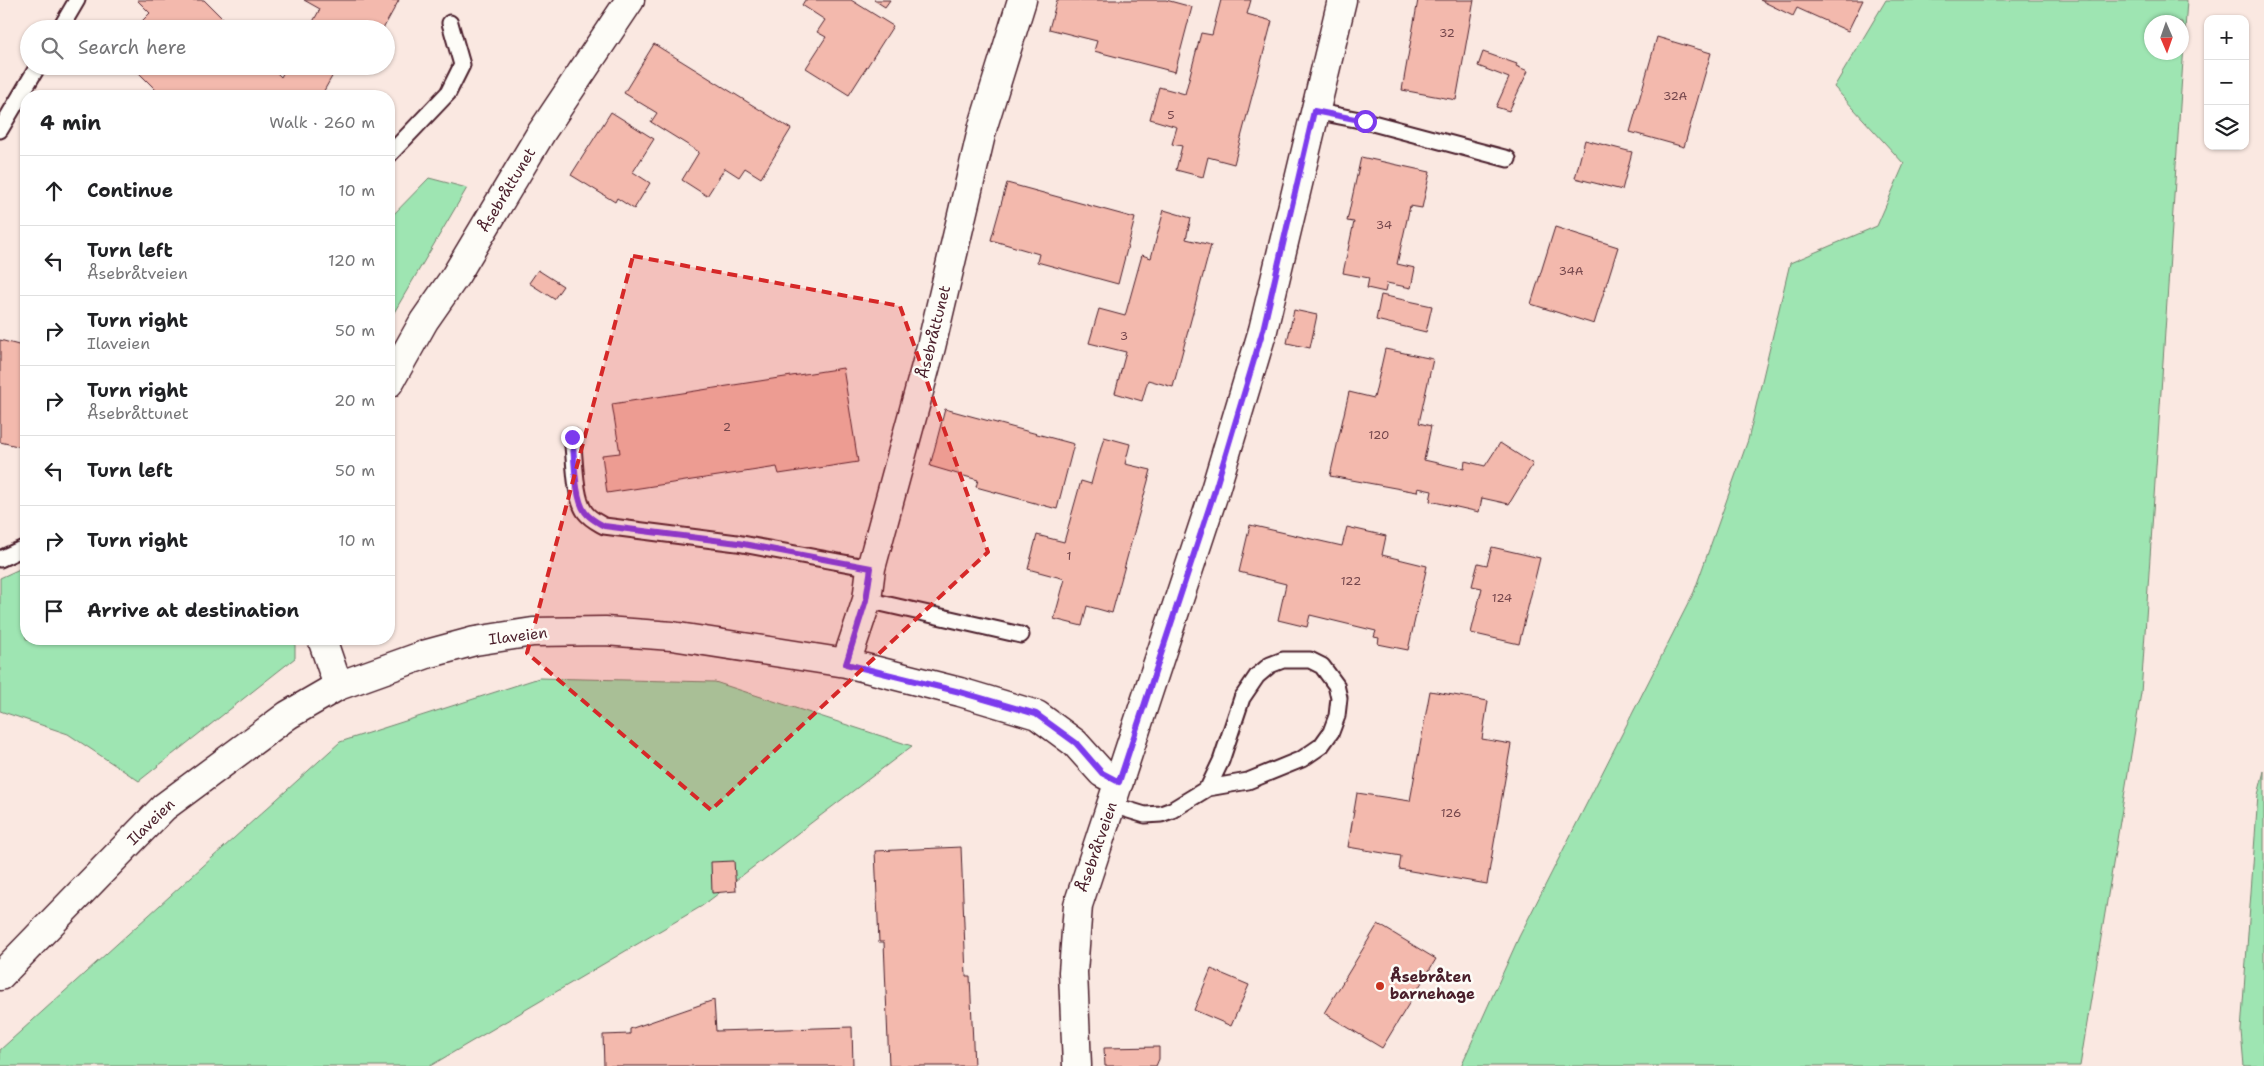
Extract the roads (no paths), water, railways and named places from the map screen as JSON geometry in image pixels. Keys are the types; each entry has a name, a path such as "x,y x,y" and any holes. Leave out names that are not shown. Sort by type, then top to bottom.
{"street":[{"name":"Åsebråttunet","path":"395,372 424,321 456,275 541,134 630,0"},
{"name":"Åsebråttunet","path":"846,664 866,600 871,568 931,347 983,126 1022,0"},
{"name":"Åsebråtveien","path":"1077,1066 1074,972 1078,905 1215,490 1263,330 1342,0"},
{"name":"Ilaveien","path":"0,976 164,807 288,715 338,686 427,654 475,641 533,632 605,631 672,636 846,664 960,692 1036,714 1076,743 1102,773 1115,793"},
{"path":"324,645 338,686"}],"lane":[{"path":"65,20 77,0"},
{"path":"395,149 448,93 462,66 450,23"},
{"path":"24,90 33,75"},
{"path":"0,130 20,96"},
{"path":"1314,111 1365,121 1508,159"},
{"path":"572,437 579,494 584,510 591,519 604,526 738,543 871,568"},
{"path":"0,559 20,550"},
{"path":"866,600 1021,635"},
{"path":"1115,793 1145,815 1161,814 1172,810 1208,788 1248,781 1302,759 1321,746 1337,716 1339,698 1336,685 1322,666 1310,660 1283,660 1270,665 1257,676 1242,698 1221,761 1208,788"}],"place":[{"name":"Åsebråten barnehage","path":"1380,986"}]}
